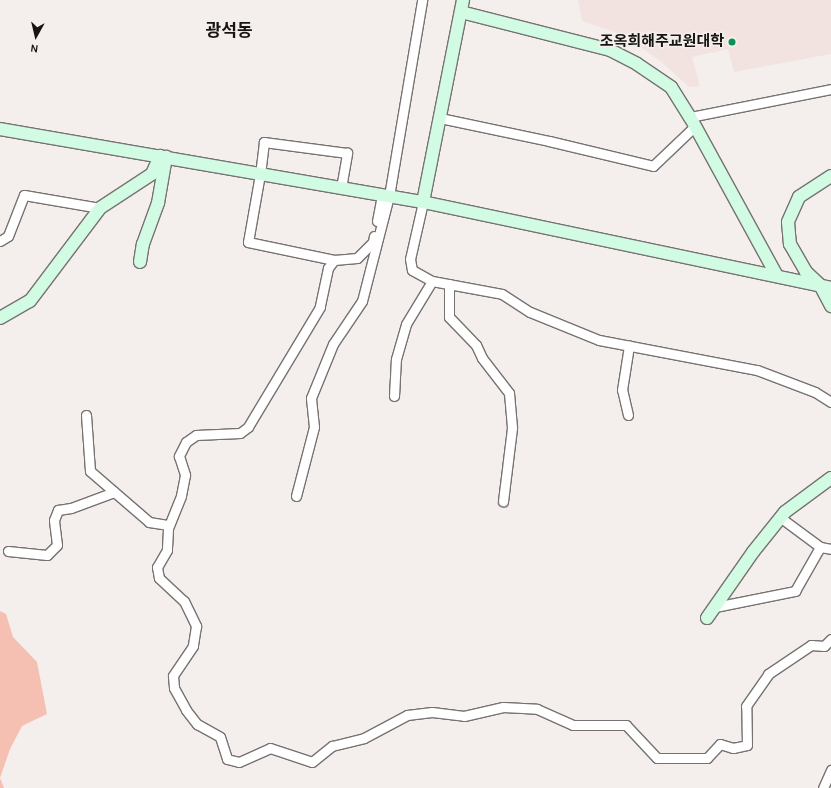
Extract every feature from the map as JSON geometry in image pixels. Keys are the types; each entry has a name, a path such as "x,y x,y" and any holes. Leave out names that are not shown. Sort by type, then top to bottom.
{"street":[{"path":"296,496 314,427 311,398 333,344 362,301 386,196 422,0"},
{"path":"463,0 423,202 410,259 412,270 432,281 502,294 530,312 599,340 757,370 815,392 831,402"},
{"path":"460,12 610,50 637,64 671,87 693,121 778,276"},
{"path":"440,118 549,141 652,166 693,121 831,89"},
{"path":"0,128 423,202 826,286"},
{"path":"341,188 347,153 264,142 248,242 334,260 357,258 373,242 386,196"},
{"path":"0,318 30,301 100,208 152,174 163,157"},
{"path":"140,262 143,244 158,203 163,157"},
{"path":"831,176 799,197 788,222 790,244 806,272 826,286 831,306"},
{"path":"0,241 8,236 24,195 100,208"},
{"path":"334,260 328,268 320,307 248,428 240,433 196,435 186,442 179,456 185,476 181,496 169,525 167,550 157,568 158,578 184,600 196,626 193,646 173,676 174,688 186,710 197,724 220,737 227,758 239,762 270,748 312,762 332,746 364,738 406,715 432,712 464,716 503,707 536,709 573,725 626,725 657,758 707,758 720,744 733,748 747,745 746,706 768,674 811,645 824,646 831,639"},
{"path":"394,396 396,359 406,324 432,281"},
{"path":"449,284 449,317 476,345 482,358 509,392 512,428 503,501"},
{"path":"628,415 622,390 629,346"},
{"path":"86,415 90,471 149,522 169,525"},
{"path":"707,618 753,552 785,512 831,478"},
{"path":"8,551 46,555 57,545 54,520 58,510 71,508 114,492"},
{"path":"780,518 820,547 831,549"},
{"path":"715,607 795,591 820,547"},
{"path":"823,788 831,770"}],"shaded area":[{"name":"조옥희해주교원대학","path":"578,0 831,0 831,54 734,72 728,49 692,57 700,86 689,87 659,60 623,35 582,21"},
{"path":"0,611 6,614 13,637 37,662 47,714 22,726 10,749 0,778"},
{"path":"0,778 4,788 0,788"}],"place":[{"name":"조옥희해주교원대학","path":"732,42"}],"district":[{"name":"광석동","path":"229,31"}]}
